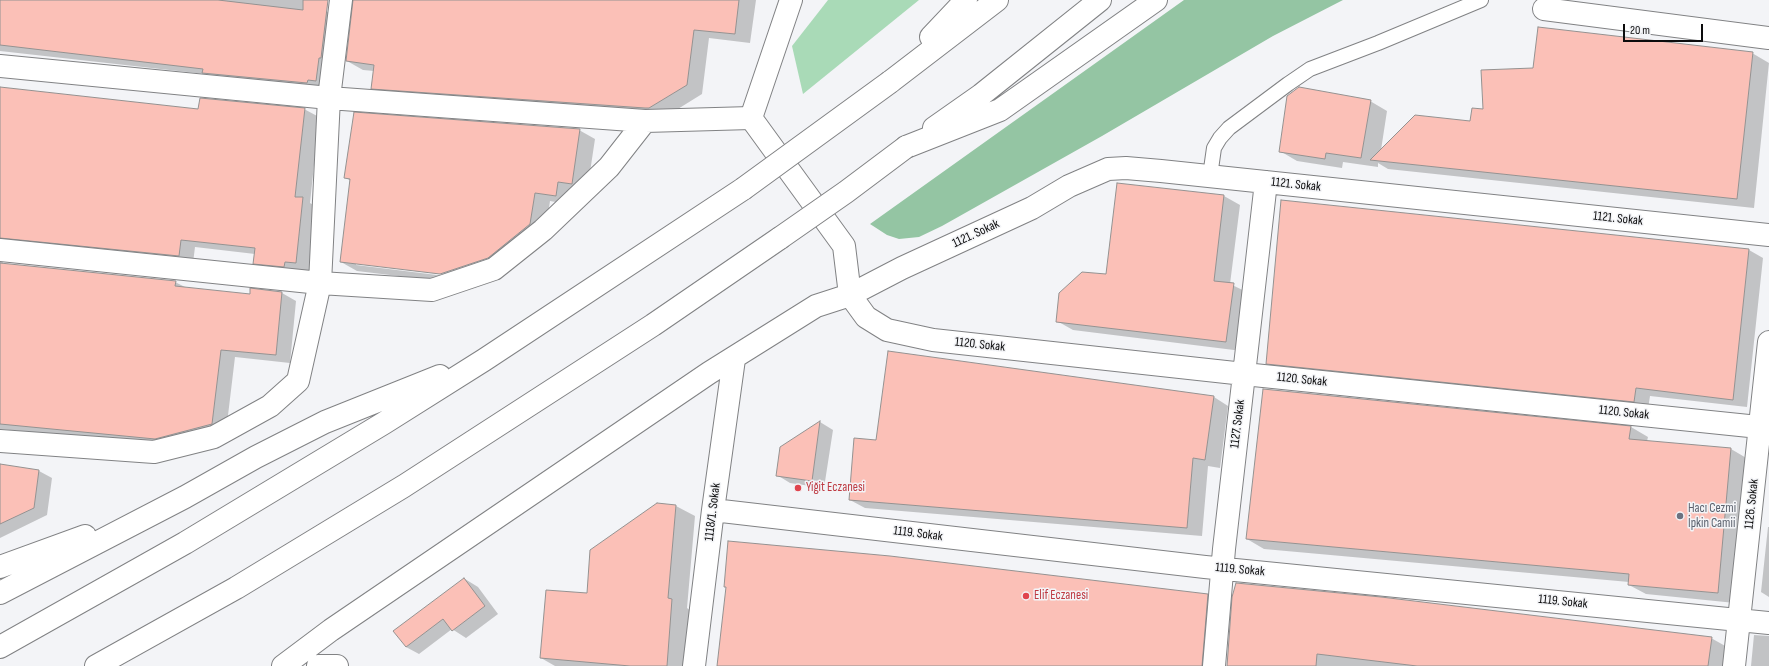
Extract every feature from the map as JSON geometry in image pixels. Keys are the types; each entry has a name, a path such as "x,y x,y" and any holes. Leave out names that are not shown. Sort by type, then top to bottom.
{"main road":[{"path":"0,441 154,452 214,437 270,406 298,381 320,284 329,98 341,0"},
{"path":"751,118 790,0"},
{"path":"890,82 966,0"},
{"path":"0,647 198,535 384,423 484,360 743,189 890,82 997,0"},
{"path":"96,666 236,588 404,486 647,329 846,192 906,146 981,94 1100,0"},
{"path":"906,146 1000,110 1156,0"},
{"path":"1544,9 1769,38"},
{"path":"0,66 329,98 645,121 751,118"},
{"path":"751,118 844,246 850,295"},
{"path":"0,250 320,284 432,290 494,270 543,230 609,167 645,121"},
{"name":"1121. Sokak","path":"283,666 331,630 709,373 734,359 816,306 850,295 902,268 1032,208 1069,186 1108,169 1126,168 1210,176 1769,235"},
{"name":"1127. Sokak","path":"1214,666 1223,568 1266,182"},
{"name":"1120. Sokak","path":"850,295 866,317 887,330 908,336 1244,374 1764,428"},
{"name":"1126. Sokak","path":"1734,666 1764,428 1769,342"},
{"name":"1118/1. Sokak","path":"694,666 712,510 734,359"},
{"path":"0,592 185,497 256,457 325,422 484,360"},
{"path":"0,567 185,497"},
{"name":"1119. Sokak","path":"712,510 1223,568 1769,622"},
{"path":"318,666 337,666"}],"lane":[{"path":"1210,176 1214,148 1229,128 1310,69 1378,43 1481,0"}],"green space":[{"path":"828,0 919,0 803,94 792,46"},
{"path":"1184,0 1343,0 1273,36 1102,136 942,226 919,237 899,239 887,235 870,224"}],"building":[{"path":"0,0 218,0 303,10 303,0 328,0 321,58 319,58 316,81 308,80 307,83 202,73 203,69 0,45"},
{"path":"353,0 739,0 735,34 694,30 687,85 649,108 645,108 371,89 374,65 346,61"},
{"path":"1538,27 1753,52 1737,199 1370,160 1415,115 1470,121 1472,108 1483,109 1481,70 1533,68"},
{"path":"0,87 198,109 200,98 305,108 295,197 303,197 296,263 285,262 284,267 253,264 255,248 181,240 179,256 0,238"},
{"path":"1299,87 1371,100 1361,158 1326,153 1325,159 1279,152 1287,96"},
{"path":"354,112 580,129 572,184 558,182 556,196 535,193 530,224 488,258 440,274 340,262 350,179 344,178"},
{"path":"1117,183 1224,195 1214,281 1234,283 1226,342 1056,322 1059,293 1082,272 1106,274"},
{"path":"1281,200 1749,249 1733,400 1636,388 1634,402 1266,364"},
{"path":"0,263 176,281 175,286 250,294 250,288 282,292 276,355 221,350 212,424 155,439 0,424"},
{"path":"888,351 1214,396 1205,460 1193,458 1187,528 849,500 854,438 876,440"},
{"path":"1263,389 1631,426 1629,439 1731,448 1718,593 1628,585 1629,574 1246,539"},
{"path":"820,421 812,481 776,476 780,447"},
{"path":"0,464 39,470 34,508 0,524"},
{"path":"657,503 676,505 668,598 672,599 667,666 630,666 540,658 546,590 587,593 590,550"},
{"path":"728,541 890,556 1208,594 1202,666 717,666 726,587 724,587"},
{"path":"464,578 485,606 452,631 443,619 406,647 393,631"},
{"path":"1236,583 1381,597 1712,637 1708,666 1417,666 1317,654 1316,666 1227,666 1232,597"}],"place":[{"name":"Yiğit Eczanesi","path":"798,488"},
{"name":"Hacı Cezmi İpkin Camii","path":"1680,516"},
{"name":"Elif Eczanesi","path":"1026,596"}]}
